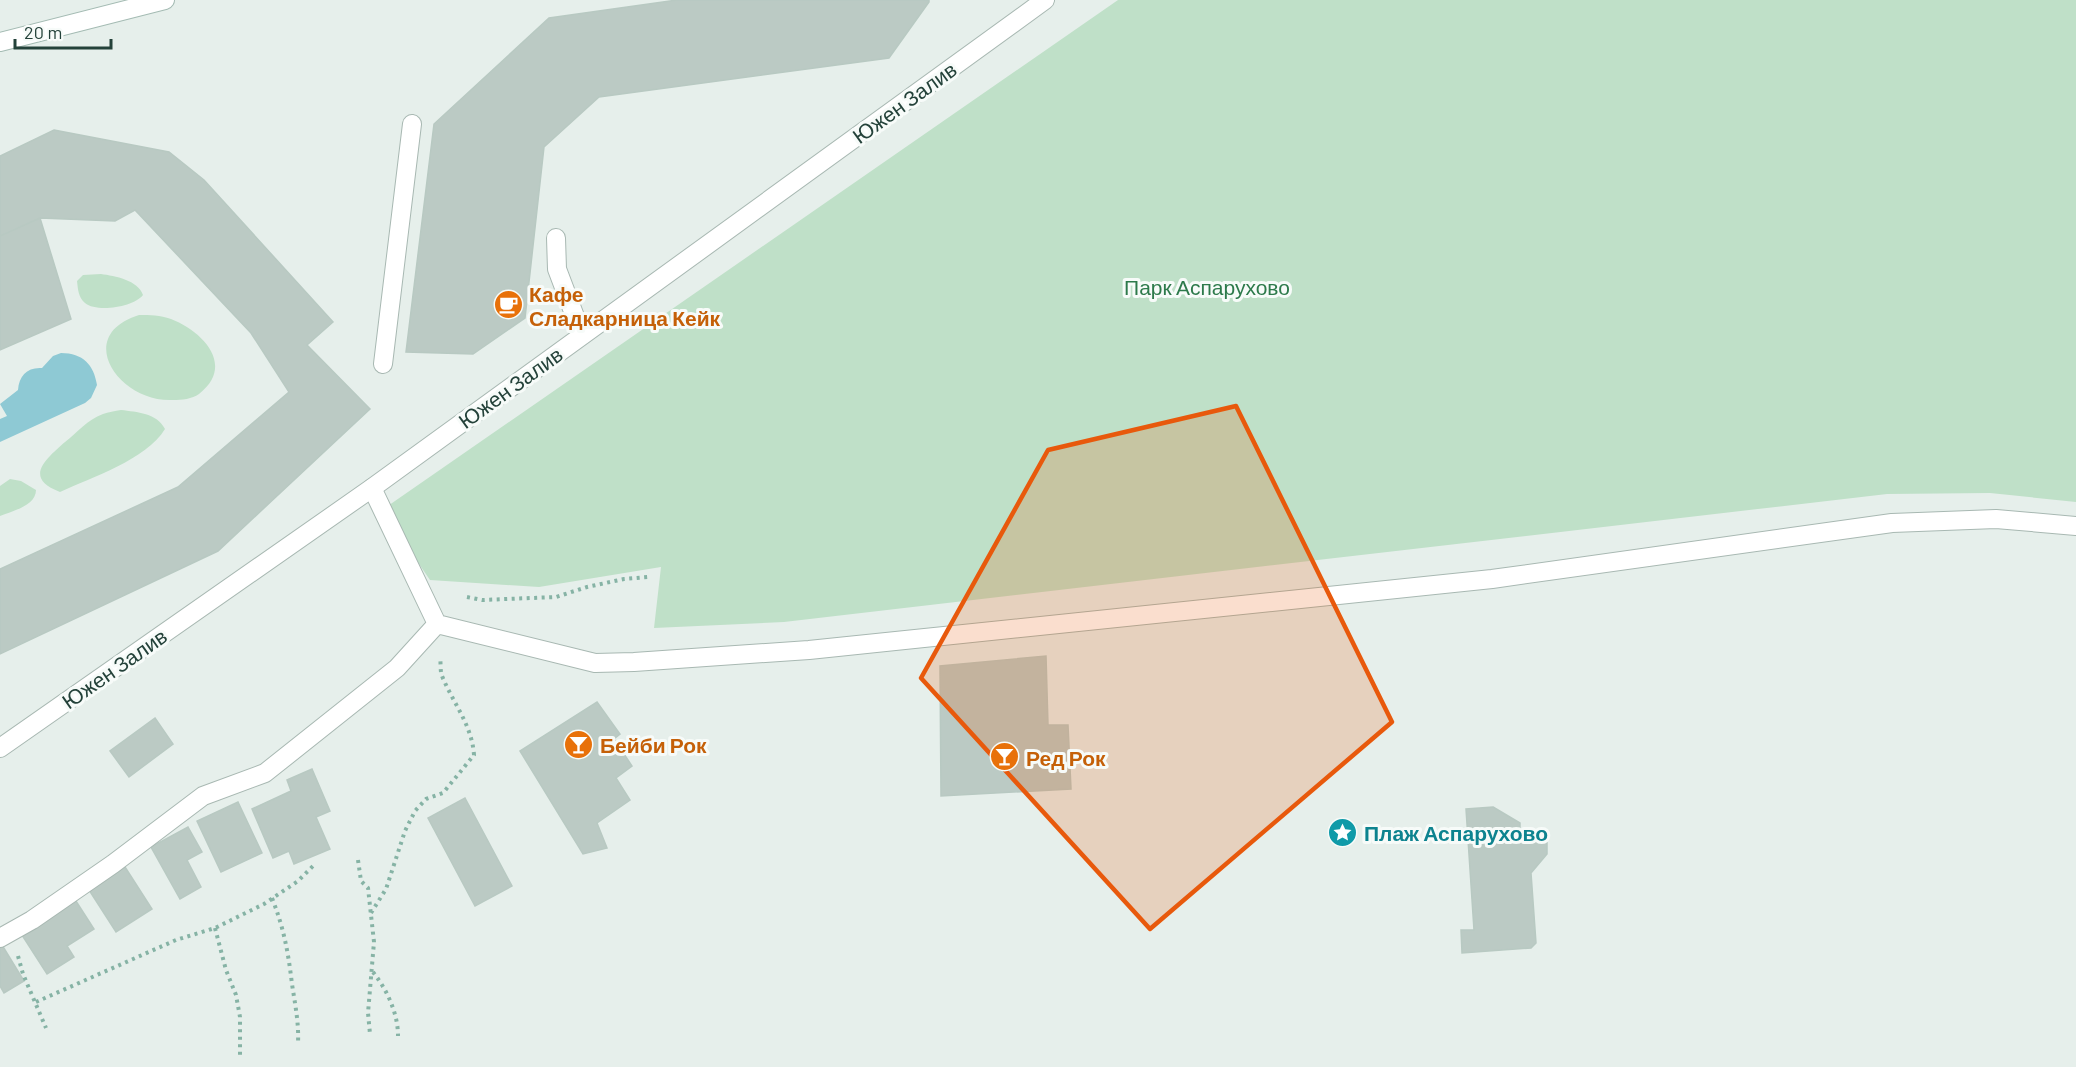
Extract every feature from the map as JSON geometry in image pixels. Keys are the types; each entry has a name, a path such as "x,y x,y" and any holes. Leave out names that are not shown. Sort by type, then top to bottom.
{"street":[{"path":"0,42 165,0"},
{"name":"Южен Залив","path":"0,748 372,488 1045,0"},
{"path":"383,363 412,124"},
{"path":"556,238 557,269 582,335"},
{"path":"372,488 438,624"},
{"path":"438,624 595,663 634,662 809,650 1480,580 1892,523 1996,519 2076,526"},
{"path":"4,936 32,920 113,864 203,796 265,773 397,668 438,624"}],"path":[{"path":"467,597 482,600 556,597 596,585 648,577"},
{"path":"371,914 386,889 405,831 415,811 426,799 443,793 474,755 474,742 468,727 442,675 438,624"},
{"path":"358,860 361,881 368,888 374,942 368,1013 370,1034"},
{"path":"36,1002 176,940 215,928 272,898 298,881 314,865"},
{"path":"272,898 288,948 299,1022 298,1043"},
{"path":"215,928 226,970 236,995 240,1017 240,1059"},
{"path":"4,936 18,954 23,974 46,1028"},
{"path":"372,972 384,986 398,1023 398,1036"}],"highlighted area":[{"path":"1236,406 1392,722 1150,929 921,678 1048,450"}],"green space":[{"name":"Парк Аспарухово","path":"1118,0 2076,0 2076,502 1990,493 1887,494 784,622 654,628 661,567 539,587 430,580 382,510"},
{"path":"101,274 131,282 143,295 132,303 115,307 98,308 85,303 79,293 77,281 83,275"},
{"path":"139,315 171,319 183,324 203,340 215,361 215,372 210,383 199,394 180,400 154,398 136,391 121,380 111,366 106,352 109,338 119,325"},
{"path":"121,410 152,416 165,429 145,450 132,459 60,492 42,481 40,474 45,461 58,448 92,419 105,413"},
{"path":"10,479 21,481 36,490 35,496 28,504 0,516 0,486"}],"water":[{"path":"61,353 75,355 90,366 97,385 91,398 85,403 0,442 0,419 7,416 0,404 18,390 25,373 32,369 42,368 53,356"}],"building":[{"path":"677,0 929,0 929,2 889,58 599,97 544,147 525,318 473,354 406,352 434,124 549,18"},
{"path":"54,130 169,152 204,180 333,322 307,345 370,409 218,551 0,654 0,569 178,487 289,392 251,333 135,210 115,221 40,218 0,236 0,156"},
{"path":"40,218 71,319 0,350 0,236"},
{"name":"Ред Рок","path":"1046,656 1048,725 1068,725 1071,789 941,796 940,666"},
{"path":"597,702 620,734 614,739 632,766 616,778 630,800 597,823 607,848 583,854 520,751"},
{"path":"155,718 173,744 129,777 110,751"},
{"path":"312,769 330,811 316,817 330,849 294,864 289,851 273,858 252,809 291,791 287,780"},
{"path":"465,798 512,886 475,906 428,818"},
{"path":"238,802 262,853 221,872 197,821"},
{"path":"1493,807 1520,823 1520,832 1547,831 1547,854 1531,873 1536,943 1531,948 1462,953 1461,930 1474,930 1466,809"},
{"path":"188,827 202,852 187,860 201,887 180,899 151,847"},
{"path":"125,867 152,909 116,932 89,890"},
{"path":"74,898 94,929 67,946 74,957 47,974 20,932"},
{"path":"2,945 24,981 4,993 0,986 0,947"}],"place":[{"name":"Кафе Сладкарница Кейк","path":"508,305"},
{"name":"Бейби Рок","path":"579,744"},
{"name":"Ред Рок","path":"1005,757"},
{"name":"Плаж Аспарухово","path":"1343,832"}]}
